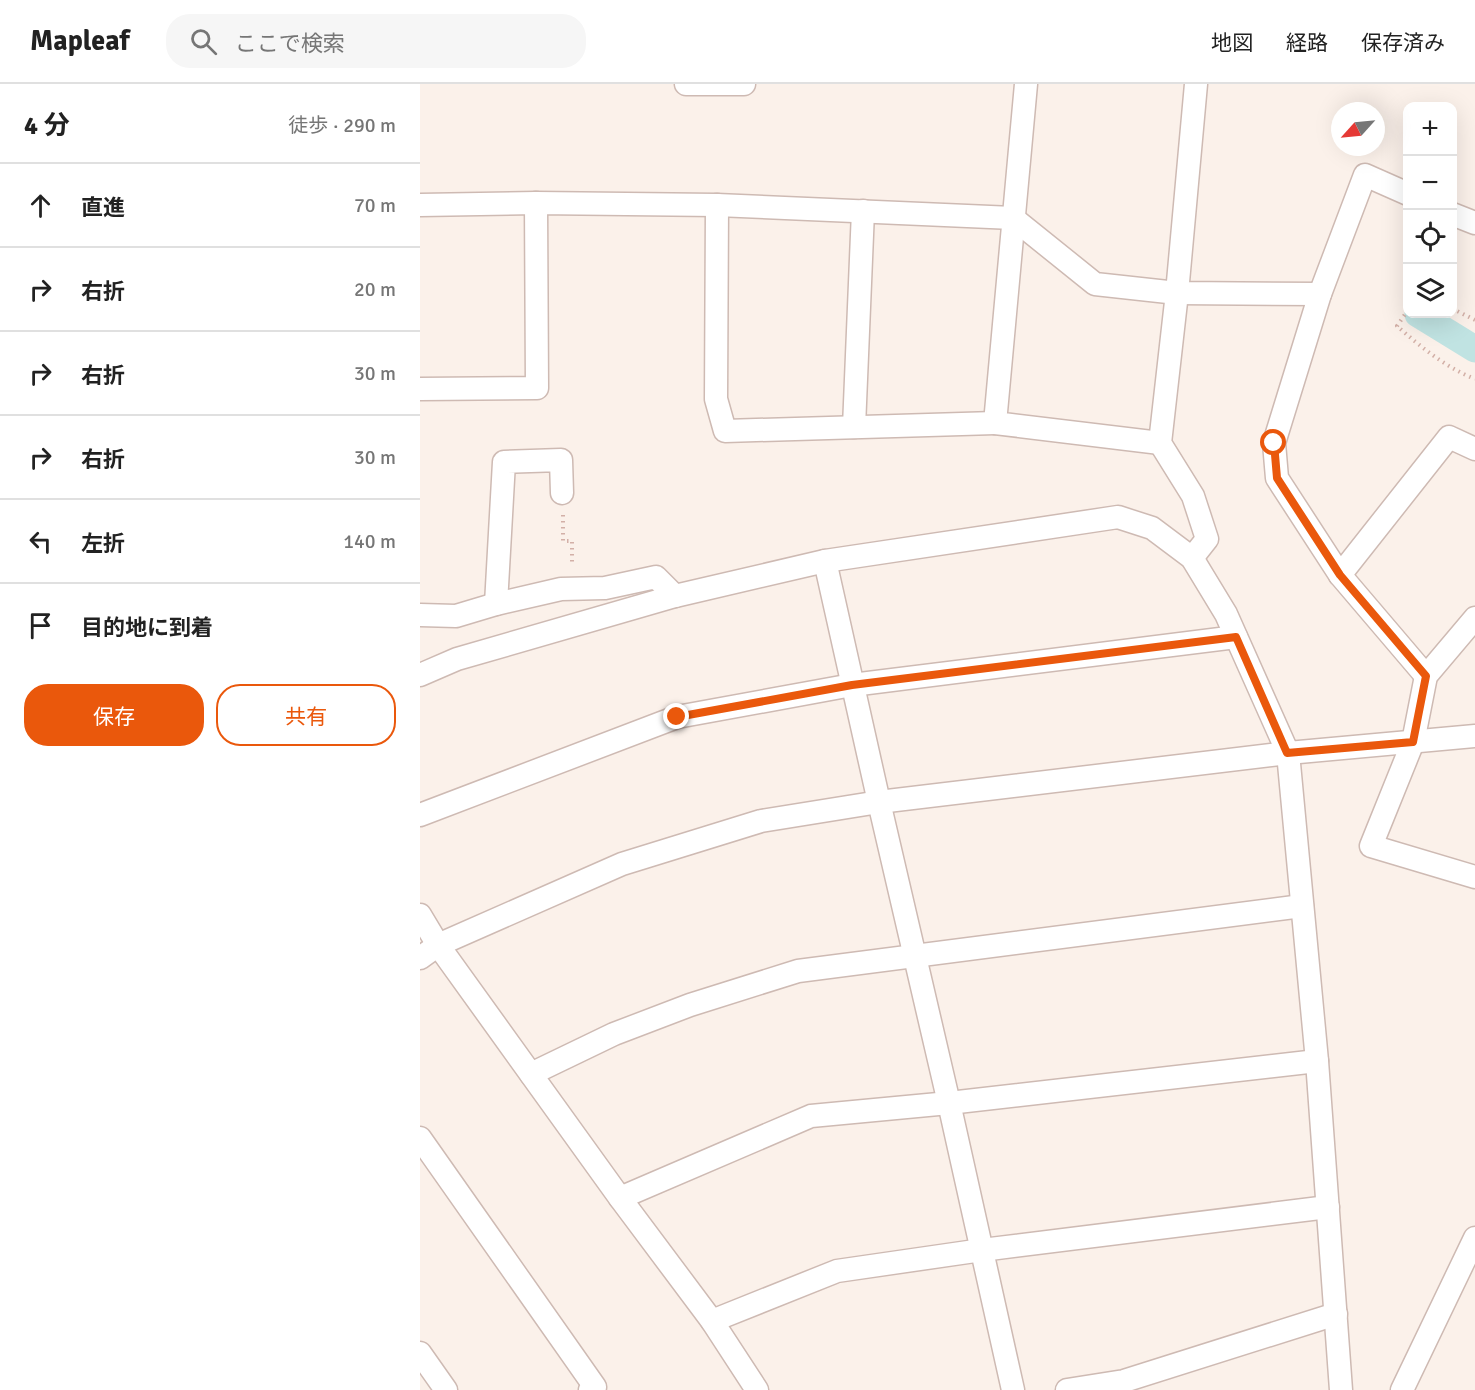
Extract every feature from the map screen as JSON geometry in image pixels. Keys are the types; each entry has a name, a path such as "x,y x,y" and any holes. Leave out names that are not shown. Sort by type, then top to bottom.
{"street":[{"path":"686,84 744,84"},
{"path":"995,423 1026,84"},
{"path":"1191,558 1207,538 1193,496 1160,443 1177,293 1196,84"},
{"path":"1403,192 1365,175 1320,294 1274,443 1277,478 1340,575 1426,676"},
{"path":"420,205 536,203 717,205 1013,218 1095,284 1177,293 1320,294"},
{"path":"420,389 537,388 536,203"},
{"path":"717,205 716,399 725,431 995,423 1160,443"},
{"path":"854,427 863,212"},
{"path":"1457,216 1475,223"},
{"path":"1340,575 1449,437 1475,448"},
{"path":"496,604 504,462 561,460 562,493"},
{"path":"420,675 458,660 675,596 825,561 1118,517 1152,528 1191,558 1226,614 1287,753 1317,1061 1341,1390"},
{"path":"825,561 950,1103 1013,1390"},
{"path":"420,615 456,616 561,589 605,588 656,576 675,596"},
{"path":"1475,618 1426,676 1413,742 1371,846 1475,877"},
{"path":"420,815 677,717 852,685 1236,637"},
{"path":"420,958 438,945 622,864 761,821 879,802 1287,753 1475,736"},
{"path":"531,1074 625,1030 690,1005 798,970 1302,906"},
{"path":"420,915 438,945 620,1198 712,1321 757,1390"},
{"path":"620,1198 811,1116 950,1103 1317,1061"},
{"path":"420,1138 595,1387 590,1390"},
{"path":"712,1321 837,1271 982,1250 1328,1207"},
{"path":"1402,1390 1475,1238"},
{"path":"1067,1390 1124,1381 1336,1314"},
{"path":"420,1353 446,1390"}],"path":[{"path":"1457,310 1475,320"},
{"path":"1403,317 1397,327 1423,349 1459,373 1475,379"},
{"path":"562,493 563,541 572,542 572,588"}],"waterway":[{"path":"1425,318 1475,349"}],"route":[{"path":"677,717 852,685 1236,637 1287,753 1413,742 1426,676 1340,575 1277,478 1274,443"}]}
